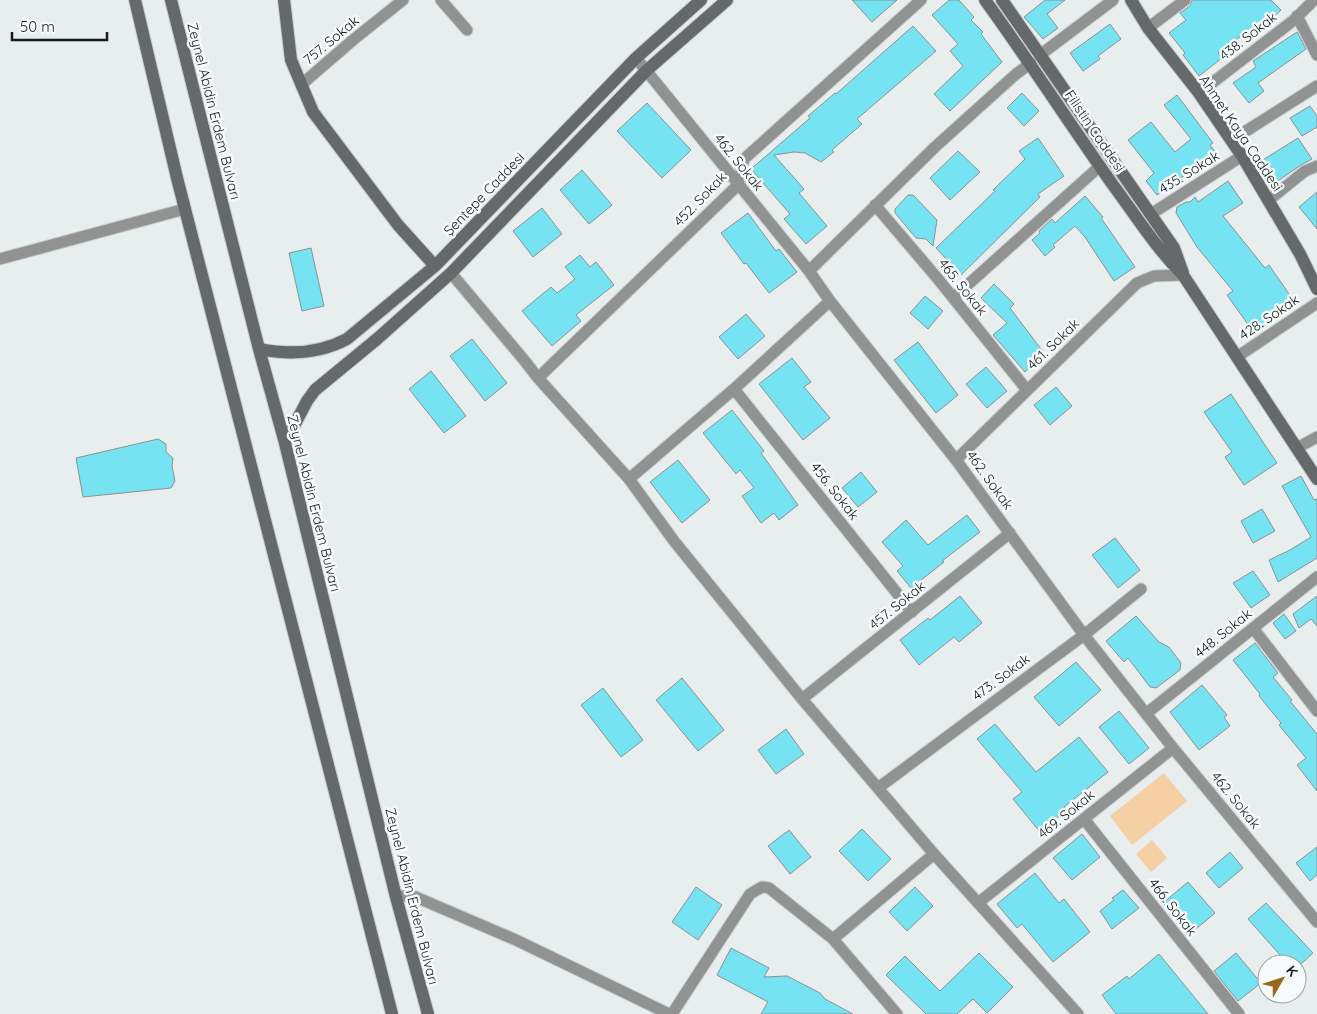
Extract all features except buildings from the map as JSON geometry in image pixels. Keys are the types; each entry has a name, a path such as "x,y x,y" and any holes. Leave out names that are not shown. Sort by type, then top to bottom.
{"street":[{"path":"135,0 185,209 349,853 392,1014"},
{"name":"Zeynel Abidin Erdem Bulvarı","path":"171,0 259,349 285,444 396,897 428,1014"},
{"path":"284,0 292,60 313,112 398,225 435,266"},
{"name":"757. Sokak","path":"302,84 403,0"},
{"path":"441,0 467,30"},
{"name":"Şentepe Caddesi","path":"259,349 289,354 335,345 347,339 435,266 636,58 701,0"},
{"path":"285,444 315,390 377,339 451,273 647,70 727,0"},
{"name":"452. Sokak","path":"538,378 738,185 744,160 921,0"},
{"name":"Filistin Caddesi","path":"985,0 1036,59 1151,214 1174,248 1184,275 1317,479"},
{"name":"Filistin Caddesi","path":"1002,0 1100,166 1164,256 1184,275"},
{"path":"809,271 875,205 1016,74 1113,0"},
{"name":"Ahmet Kaya Caddesi","path":"1130,0 1148,28 1232,140 1300,254 1317,289"},
{"path":"1148,28 1186,0"},
{"name":"438. Sokak","path":"1198,93 1298,16 1314,0"},
{"path":"1298,16 1317,55"},
{"name":"462. Sokak","path":"636,58 809,271 830,301 956,460 1084,635 1173,748 1317,922"},
{"path":"1232,140 1317,86"},
{"name":"435. Sokak","path":"1151,214 1242,156"},
{"path":"953,298 1100,166"},
{"path":"1269,200 1305,171 1317,166"},
{"name":"465. Sokak","path":"875,205 1027,390"},
{"path":"0,259 185,209"},
{"path":"451,273 538,378 629,480 674,541 802,700 934,854 1074,1012"},
{"name":"461. Sokak","path":"956,460 1137,283 1154,276 1184,275"},
{"path":"629,480 734,389 830,301"},
{"name":"428. Sokak","path":"1237,357 1317,303"},
{"name":"456. Sokak","path":"734,389 912,612"},
{"path":"1297,448 1317,437"},
{"name":"457. Sokak","path":"802,700 1010,534"},
{"name":"448. Sokak","path":"1147,713 1317,577"},
{"name":"473. Sokak","path":"878,788 1084,635 1141,589"},
{"path":"1253,628 1317,711"},
{"name":"469. Sokak","path":"978,903 1173,748"},
{"name":"466. Sokak","path":"1084,819 1239,1014"},
{"path":"833,939 934,854"},
{"path":"396,897 411,895 498,932 670,1014 750,894 762,887 769,888 833,939 897,1014"}],"shaded area":[{"path":"1164,773 1187,801 1132,845 1110,816"},
{"path":"1152,840 1167,858 1151,872 1136,854"}]}
